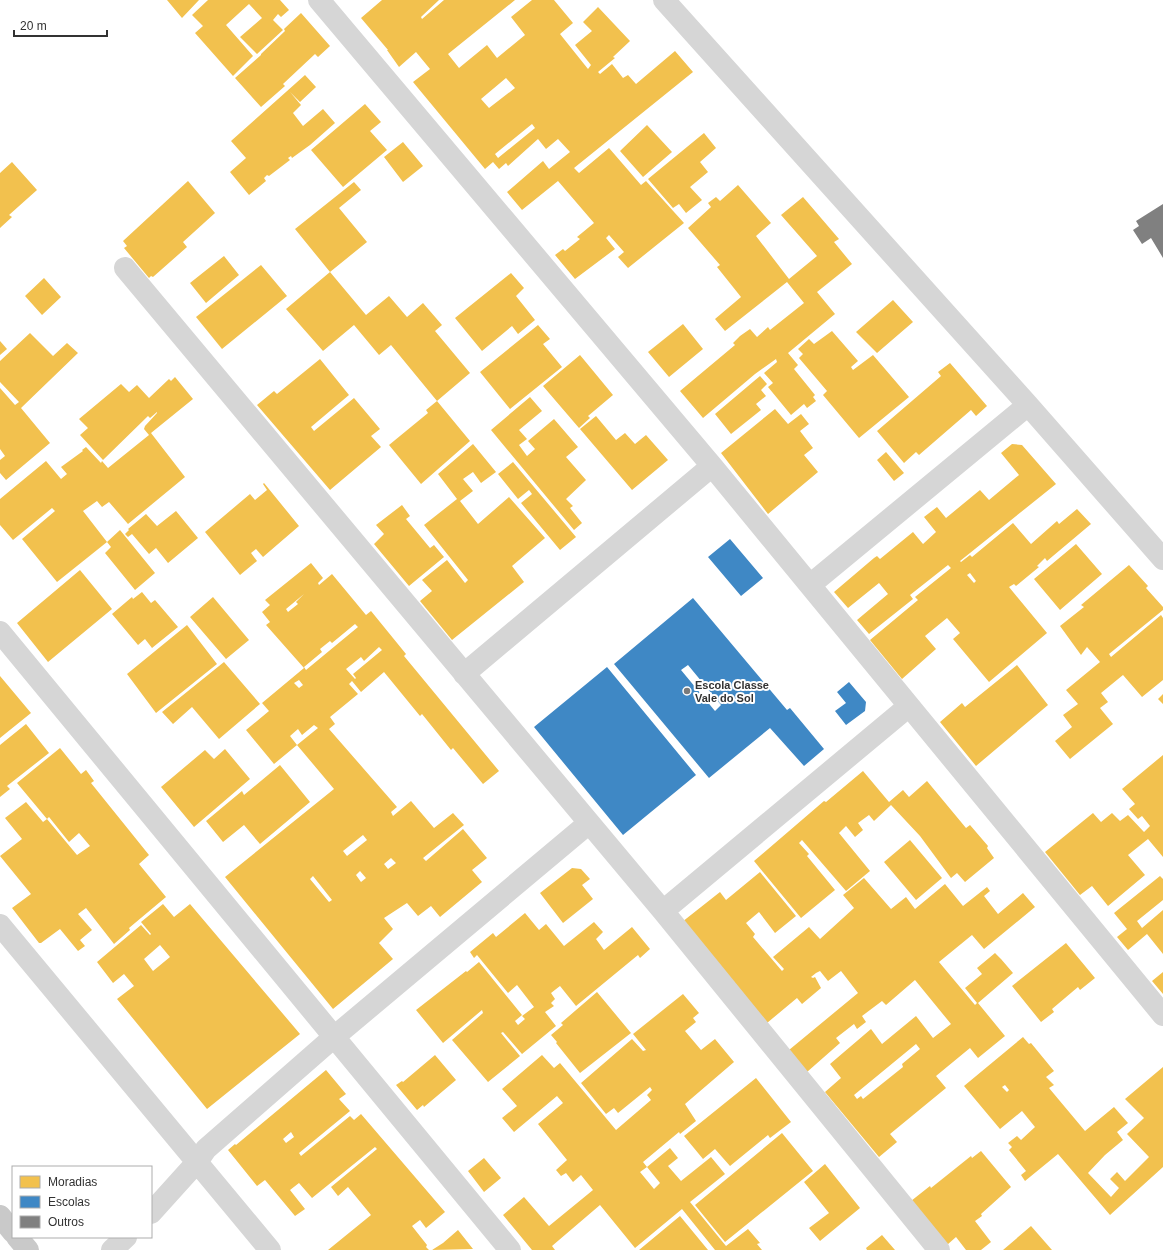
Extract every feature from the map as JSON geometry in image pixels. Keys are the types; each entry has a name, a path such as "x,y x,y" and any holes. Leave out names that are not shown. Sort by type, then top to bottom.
{"main road":[{"path":"0,1216 12,1231"},
{"path":"18,1238 28,1250"}],"street":[{"path":"319,0 712,466 1163,1015"},
{"path":"664,0 1028,405 1163,559"},
{"path":"125,268 663,911 939,1250"},
{"path":"810,585 1028,405"},
{"path":"464,674 712,466"},
{"path":"0,632 510,1250"},
{"path":"663,911 909,706"},
{"path":"152,1212 198,1162 206,1149 334,1037 589,823"},
{"path":"0,925 270,1250"},
{"path":"112,1250 125,1238"}],"building: Moradias":[{"path":"167,0 199,0 182,18"},
{"path":"208,0 280,0 289,10 281,17 278,14 273,20 283,30 257,54 240,37 262,18 249,4 226,25 253,56 233,76 195,33 203,26 192,15"},
{"path":"382,0 439,0 421,17 422,19 444,0 515,0 448,54 459,68 487,45 497,58 525,35 511,17 532,0 554,0 573,23 560,34 588,69 591,65 575,45 592,31 583,22 598,7 630,41 613,57 615,58 598,72 600,74 612,64 623,78 628,75 636,84 675,51 693,72 574,168 579,173 609,148 641,185 646,181 684,223 628,268 618,257 624,252 609,235 606,238 615,249 575,279 555,255 563,249 565,251 580,239 577,237 594,223 558,181 522,210 507,192 543,161 549,169 570,152 558,139 546,149 538,139 508,166 506,163 499,169 493,162 485,169 413,82 430,69 416,52 399,67 388,50 361,18","holes":["506,78 515,88 489,108 481,99","532,124 535,128 498,158 495,154"]},
{"path":"301,13 330,46 318,57 315,54 283,84 285,86 261,107 235,78 261,55 285,31 284,29"},
{"path":"305,75 316,87 300,102 290,92 301,105 293,113 303,126 323,109 335,123 310,145 292,158 291,156 288,158 290,160 269,176 267,175 264,178 266,181 249,195 230,172 246,158 231,141"},
{"path":"365,104 381,122 370,131 387,150 343,187 311,150"},
{"path":"647,125 672,152 643,177 620,151"},
{"path":"704,133 716,148 700,162 708,172 690,187 702,200 686,213 679,204 673,208 648,179"},
{"path":"403,142 423,166 403,182 384,157"},
{"path":"12,162 37,190 9,215 12,217 0,228 0,173"},
{"path":"188,181 215,213 183,242 187,247 153,277 151,276 149,278 124,248 127,246 123,241"},
{"path":"354,182 361,190 339,208 367,242 330,272 295,229"},
{"path":"738,185 771,223 756,236 789,279 817,256 781,215 803,197 839,239 834,242 852,264 817,292 835,314 788,353 798,365 794,369 815,395 813,397 816,401 807,408 804,404 791,415 768,387 773,383 764,373 777,362 776,359 755,374 703,418 680,391 735,345 733,343 740,336 750,329 757,337 768,327 770,330 804,303 787,282 725,331 715,319 741,297 717,267 720,265 688,228 711,207 708,203 716,197 720,201"},
{"path":"224,256 239,275 206,303 190,283"},
{"path":"261,265 287,296 222,349 196,317"},
{"path":"330,272 366,315 389,296 407,317 423,303 442,325 435,331 470,373 437,401 391,345 379,355 354,325 323,351 286,309"},
{"path":"511,273 524,288 516,296 535,320 518,334 512,326 482,351 455,318"},
{"path":"44,278 61,297 42,315 25,296"},
{"path":"893,300 913,322 877,353 856,332"},
{"path":"683,324 703,349 669,377 648,352"},
{"path":"538,325 550,339 543,344 562,367 510,409 480,372"},
{"path":"832,331 858,361 851,367 853,370 873,355 909,397 859,438 823,395 827,391 799,358 803,354 798,349 809,339 814,344"},
{"path":"30,333 53,356 67,343 78,353 21,408 50,443 6,480 0,473 0,460 5,456 0,449 0,388 15,405 19,402 0,382 0,361"},
{"path":"0,341 7,349 0,355"},
{"path":"580,355 613,395 588,416 590,418 579,428 543,386"},
{"path":"320,359 349,395 311,427 314,431 354,398 380,429 371,436 381,447 330,490 257,405 274,391 277,394"},
{"path":"950,363 987,406 976,416 971,410 919,455 916,452 904,463 877,431 941,376 938,372"},
{"path":"760,376 767,384 761,390 766,396 756,404 761,410 731,434 715,414"},
{"path":"175,377 193,399 151,433 185,477 128,524 109,502 102,507 97,501 83,511 107,542 57,582 22,539 55,511 52,508 13,540 0,525 0,499 46,461 61,479 67,474 61,467 83,451 82,450 86,447 101,463 102,461 108,468 149,435 144,429 145,426 157,412 150,418 148,416 103,460 80,435 88,428 79,419 121,384 129,392 137,385 149,398 169,379 171,381"},
{"path":"530,397 542,411 519,430 527,439 519,445 527,456 535,449 528,441 554,419 578,447 566,457 586,480 566,499 573,506 570,508 582,523 574,530 491,430"},
{"path":"437,401 470,441 421,484 389,445 428,413 426,410"},
{"path":"775,409 788,424 801,414 809,424 800,431 813,448 804,455 818,472 768,514 721,453"},
{"path":"596,416 616,440 625,433 635,444 646,435 668,460 632,490 580,429"},
{"path":"473,444 496,472 481,483 473,472 463,479 473,491 460,501 478,524 509,497 545,538 512,566 524,582 452,640 420,601 432,591 422,580 447,560 465,583 468,580 424,525 457,499 438,474"},
{"path":"1012,444 1022,445 1056,484 960,561 961,562 970,555 972,557 1013,523 1031,544 1057,521 1059,524 1077,509 1091,524 1047,561 1045,558 1037,566 1039,567 1016,586 1014,584 1009,587 1047,633 989,682 953,639 960,633 947,618 925,636 936,649 902,679 870,640 918,600 915,597 951,568 948,565 910,595 913,599 869,634 857,620 888,594 879,583 848,608 834,592 874,558 877,556 880,559 913,532 923,544 936,532 924,517 937,507 946,518 980,490 989,500 1019,475 1001,453","holes":["970,573 976,581 974,583 967,575"]},
{"path":"886,452 904,473 894,481 877,460"},
{"path":"513,462 576,537 560,550 521,503 532,494 529,490 518,499 498,474"},
{"path":"264,483 299,526 263,557 256,549 251,553 257,561 240,575 205,532 250,494 255,500 267,490 263,484"},
{"path":"402,505 410,516 406,519 430,548 434,545 444,557 409,586 374,544 384,534 376,525"},
{"path":"176,511 198,538 168,563 156,548 149,554 132,534 128,537 125,534 129,530 128,529 146,514 157,526"},
{"path":"120,530 155,573 135,590 105,553 111,547 107,542"},
{"path":"1076,544 1102,574 1060,610 1034,579"},
{"path":"311,563 323,578 318,583 319,585 332,574 366,615 371,611 406,654 404,656 499,771 483,784 453,748 451,750 422,714 420,716 384,672 361,692 352,681 349,684 358,694 330,717 335,724 329,729 397,807 391,812 393,816 411,801 434,828 453,813 464,825 423,858 426,861 463,829 487,858 472,870 482,882 440,917 431,906 418,916 407,903 384,918 393,929 379,943 393,959 333,1009 225,877 334,789 297,745 274,764 246,730 269,711 262,703 304,668 266,625 270,622 262,612 270,605 265,600","holes":["304,594 296,602 298,604 288,612 286,609","355,624 358,627 306,670 304,667 322,652 320,649 330,641 332,643","379,647 382,650 353,674 356,678 355,679 346,669 361,657 364,661","299,680 303,685 299,688 294,683","314,725 318,728 297,745 290,736 298,729 302,735","363,835 367,840 347,856 343,851","391,858 396,863 388,869 384,864","360,871 366,878 361,882 356,875","313,876 332,900 329,902 310,879"]},
{"path":"1129,565 1148,586 1146,588 1163,607 1163,610 1109,654 1111,657 1161,615 1163,618 1163,680 1142,697 1123,675 1101,693 1108,702 1100,708 1113,724 1070,759 1055,741 1072,727 1063,715 1078,704 1066,690 1100,662 1087,647 1081,655 1060,626 1084,607 1081,605"},
{"path":"80,570 112,609 48,662 17,623"},
{"path":"142,592 151,603 155,600 178,627 152,648 145,639 138,645 112,614 132,597 133,599"},
{"path":"213,597 249,640 226,659 190,617"},
{"path":"187,625 217,664 156,713 127,674"},
{"path":"224,662 260,704 219,739 192,707 173,724 162,712"},
{"path":"1017,665 1048,705 976,766 940,722 962,703 965,707"},
{"path":"0,676 31,713 0,738"},
{"path":"1163,694 1163,704 1158,699"},
{"path":"26,724 49,753 7,786 10,789 0,797 0,745"},
{"path":"60,748 81,774 86,770 94,781 91,783 149,855 139,864 166,897 129,928 130,930 114,944 86,908 78,914 92,930 80,940 85,946 78,951 60,929 39,943 12,908 31,894 0,856 22,839 5,818 26,802 43,822 47,819 17,783","holes":["49,817 69,842 79,833 90,846 77,855 47,819"]},
{"path":"225,749 250,779 194,827 161,787 205,750 214,759"},
{"path":"1163,755 1163,857 1148,839 1128,855 1145,875 1108,906 1092,886 1080,895 1045,852 1093,813 1101,822 1112,813 1120,821 1128,815 1144,832 1150,826 1142,816 1138,819 1129,809 1135,804 1122,789"},
{"path":"280,765 310,802 260,844 244,825 223,842 206,821 242,791 244,795"},
{"path":"863,771 889,802 903,790 909,797 927,781 966,828 970,825 988,846 987,848 994,858 965,882 957,873 951,878 920,836 891,805 874,821 869,815 858,823 863,830 855,837 846,826 839,833 870,871 846,891 802,840 799,843 809,854 807,856 835,890 801,918 754,861 824,801 826,802"},
{"path":"910,840 942,878 916,900 884,862"},
{"path":"572,868 581,869 590,879 582,885 593,899 563,923 540,893"},
{"path":"760,872 796,916 775,933 759,912 746,923 755,934 753,937 782,971 784,969 773,957 809,927 820,939 854,908 843,895 864,878 891,909 906,897 915,909 945,884 963,906 987,887 990,891 984,896 998,914 1023,893 1035,907 984,949 972,935 939,962 975,1005 977,1003 965,988 982,974 977,968 995,953 1001,959 1013,973 978,1003 1005,1036 978,1058 970,1048 936,1076 946,1088 890,1134 897,1142 879,1157 825,1092 841,1078 830,1064 871,1029 882,1044 916,1016 933,1038 951,1024 915,980 886,1005 882,1001 862,1016 866,1022 857,1029 854,1024 836,1038 840,1043 807,1072 789,1050 858,993 841,971 828,981 820,971 811,977 815,977 821,988 802,1004 797,998 767,1023 682,922 720,892 726,900","holes":["916,1044 920,1049 902,1064 903,1067 863,1099 861,1096 857,1099 854,1095"]},
{"path":"1160,876 1163,879 1163,900 1137,921 1142,928 1163,910 1163,954 1147,934 1128,950 1117,937 1127,929 1114,913"},
{"path":"163,904 174,917 190,904 300,1034 207,1109 117,999 134,986 124,974 113,983 97,962 141,925 150,935 151,934 141,922","holes":["160,945 170,957 153,971 144,959"]},
{"path":"525,913 539,930 546,924 564,946 594,922 603,932 596,939 604,950 632,927 650,949 640,958 638,955 576,1006 560,986 551,993 555,999 551,1003 554,1006 545,1012 556,1026 522,1054 503,1032 501,1033 520,1056 488,1082 452,1040 483,1013 482,1010 443,1043 416,1010 479,962 522,1015 515,1021 518,1025 525,1019 522,1016 534,1007 517,985 508,993 477,955 474,958 470,952 493,933 496,937"},
{"path":"1066,943 1095,978 1080,990 1078,987 1052,1009 1054,1012 1041,1022 1012,986"},
{"path":"1163,972 1163,994 1152,981"},
{"path":"597,992 631,1033 580,1073 551,1035 563,1025 561,1023"},
{"path":"683,994 699,1013 693,1018 696,1022 685,1031 701,1050 715,1039 734,1062 685,1104 696,1121 680,1134 679,1132 643,1162 647,1167 670,1148 678,1158 668,1166 681,1181 711,1157 725,1174 690,1202 726,1246 748,1229 760,1243 757,1244 762,1250 715,1250 682,1209 635,1248 600,1205 552,1246 555,1250 532,1250 503,1215 524,1197 549,1226 593,1190 581,1175 573,1182 566,1173 561,1176 556,1170 567,1160 538,1124 563,1103 557,1096 514,1132 502,1118 517,1106 502,1089 542,1055 554,1068 560,1063 616,1130 651,1100 647,1095 652,1090 650,1087 618,1113 614,1108 606,1114 581,1083 632,1039 643,1051 646,1050 633,1034","holes":["647,1167 660,1183 654,1189 640,1172"]},
{"path":"1023,1037 1029,1044 1031,1043 1054,1071 1046,1077 1054,1085 1049,1088 1085,1131 1114,1107 1128,1123 1117,1132 1123,1140 1105,1155 1088,1173 1111,1197 1119,1188 1110,1179 1117,1172 1125,1181 1149,1157 1127,1134 1144,1118 1125,1099 1163,1067 1163,1167 1110,1215 1058,1154 1025,1181 1021,1175 1026,1171 1009,1150 1012,1147 1008,1143 1017,1136 1021,1140 1035,1127 1022,1111 1000,1129 964,1086","holes":["1005,1085 1009,1090 1007,1092 1002,1087"]},
{"path":"435,1055 456,1080 424,1107 423,1105 417,1110 396,1085 402,1081 403,1082"},
{"path":"326,1070 346,1094 339,1099 350,1111 299,1153 301,1156 350,1116 354,1120 361,1114 445,1212 426,1228 420,1220 412,1226 427,1245 426,1247 429,1250 328,1250 371,1215 348,1187 338,1196 331,1187 377,1149 375,1147 312,1198 299,1183 290,1190 305,1209 295,1216 265,1180 257,1186 228,1150 235,1144 236,1145","holes":["291,1132 294,1137 286,1143 283,1139"]},
{"path":"756,1078 791,1122 770,1138 768,1135 730,1166 715,1149 703,1159 684,1136"},
{"path":"782,1133 813,1171 725,1242 695,1205"},
{"path":"981,1151 1011,1187 975,1221 991,1242 981,1250 966,1250 956,1237 947,1245 911,1201 930,1186 931,1188 971,1156 972,1158"},
{"path":"484,1158 501,1178 484,1192 468,1171"},
{"path":"825,1164 860,1208 820,1241 809,1228 829,1213 804,1182"},
{"path":"680,1216 708,1250 639,1250"},
{"path":"1031,1226 1052,1250 1003,1250"},
{"path":"458,1230 473,1249 432,1250 443,1243"},
{"path":"882,1235 895,1250 867,1250 866,1248"}],"building: Escolas":[{"path":"730,539 763,578 741,596 708,557"},
{"path":"693,598 787,710 790,708 824,749 804,766 770,728 709,778 614,664","holes":["688,665 721,705 715,711 681,670"]},
{"path":"607,667 696,775 623,835 534,727"},
{"path":"849,682 866,702 865,711 846,725 835,711 846,703 837,692"}],"building: Outros":[{"path":"1163,204 1163,258 1151,238 1142,244 1133,230 1139,226 1136,221"}],"place":[{"name":"Escola Classe Vale do Sol","path":"687,691"}]}
